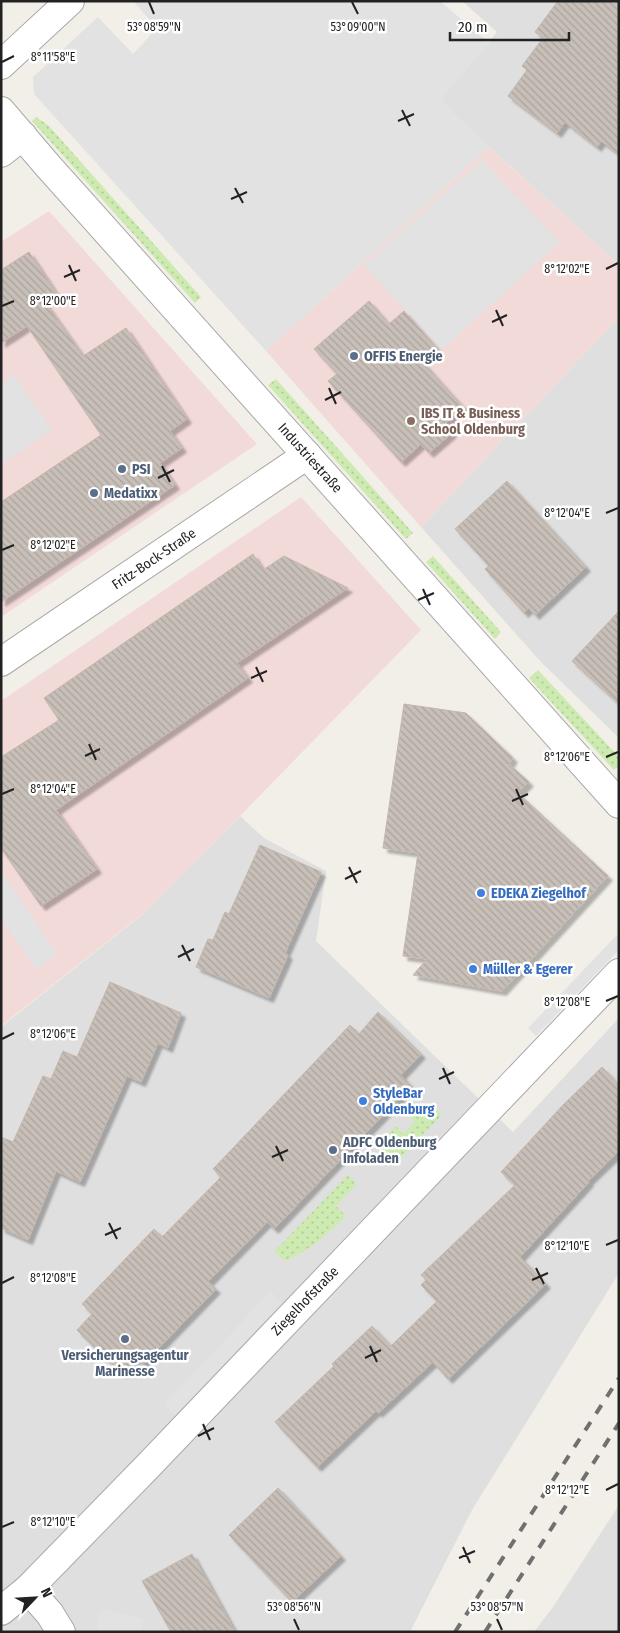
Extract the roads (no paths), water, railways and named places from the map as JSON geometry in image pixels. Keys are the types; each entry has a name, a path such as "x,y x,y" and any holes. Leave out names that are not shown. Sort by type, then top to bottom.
{"street":[{"path":"1,65 70,1"},
{"name":"Industriestraße","path":"1,111 619,804"},
{"path":"1,153 23,136"},
{"name":"Fritz-Bock-Straße","path":"1,662 307,455"},
{"name":"Ziegelhofstraße","path":"1,1612 28,1589 149,1465 619,973"},
{"path":"28,1589 50,1614 61,1632"}],"railway":[{"path":"455,1632 619,1378"},
{"path":"485,1632 619,1423"}],"place":[{"name":"OFFIS Energie","path":"354,356"},
{"name":"IBS IT & Business School Oldenburg","path":"411,421"},
{"name":"PSI","path":"122,469"},
{"name":"Medatixx","path":"94,493"},
{"name":"EDEKA Ziegelhof","path":"481,893"},
{"name":"Müller & Egerer","path":"473,969"},
{"name":"StyleBar Oldenburg","path":"363,1101"},
{"name":"ADFC Oldenburg Infoladen","path":"333,1150"},
{"name":"Versicherungsagentur Marinesse","path":"125,1339"}]}
